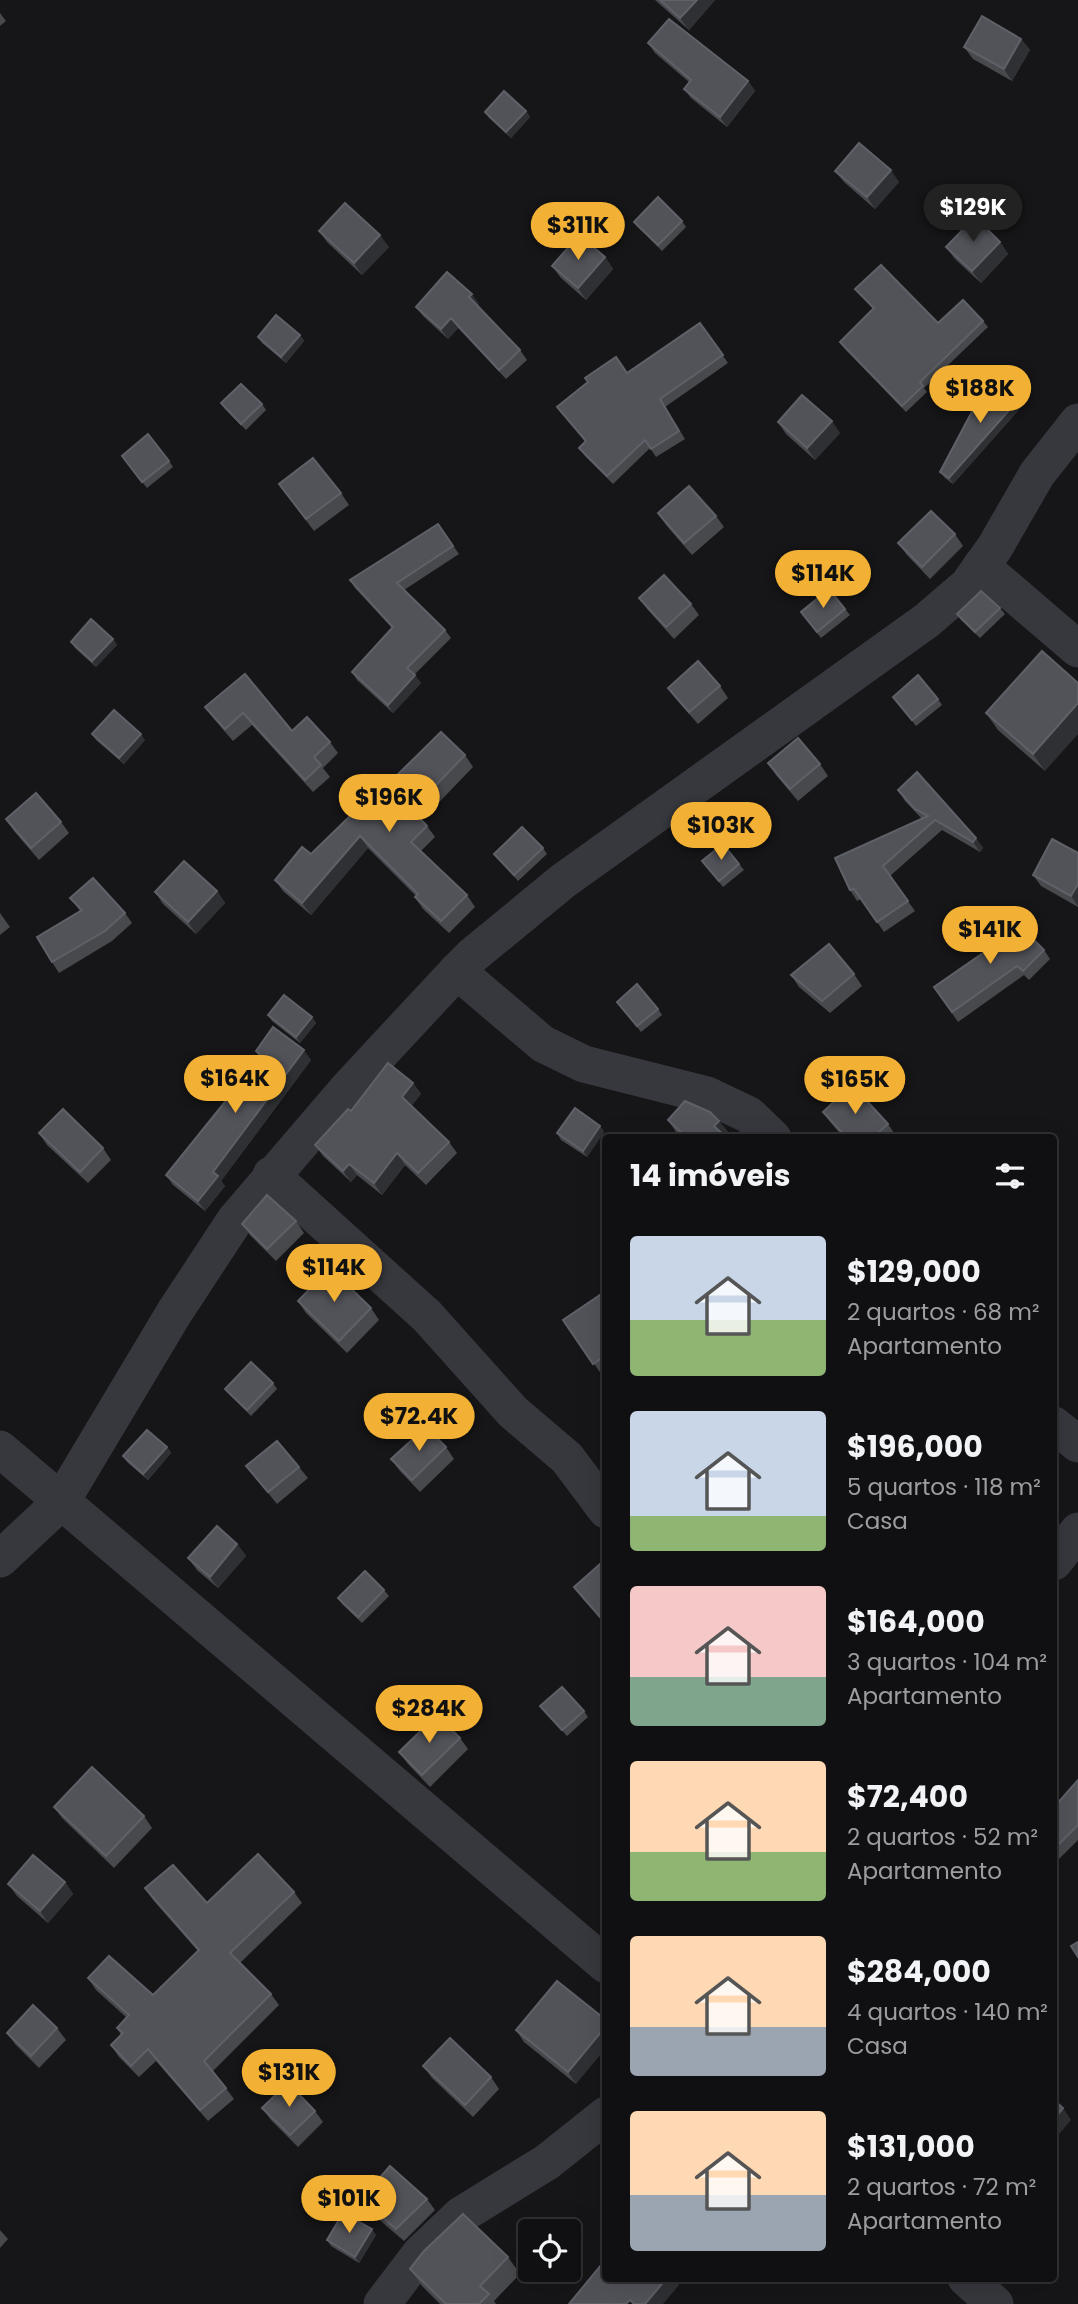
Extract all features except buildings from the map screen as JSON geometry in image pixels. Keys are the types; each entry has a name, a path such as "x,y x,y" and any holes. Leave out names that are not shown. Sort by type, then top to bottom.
{"street":[{"path":"0,1559 61,1502 174,1312 235,1220 349,1087 457,971 563,881 926,621 968,585 995,547 1037,474 1078,422"},
{"path":"981,566 1078,649"},
{"path":"457,971 542,1044 584,1064 707,1095 749,1115 770,1134"},
{"path":"271,1175 428,1316 513,1412 567,1458 602,1505"},
{"path":"1057,1427 1078,1444"},
{"path":"0,1450 602,1962"},
{"path":"1057,1559 1078,1531"},
{"path":"382,2304 420,2254 461,2215 547,2162 602,2118"},
{"path":"970,2282 995,2304"}]}
